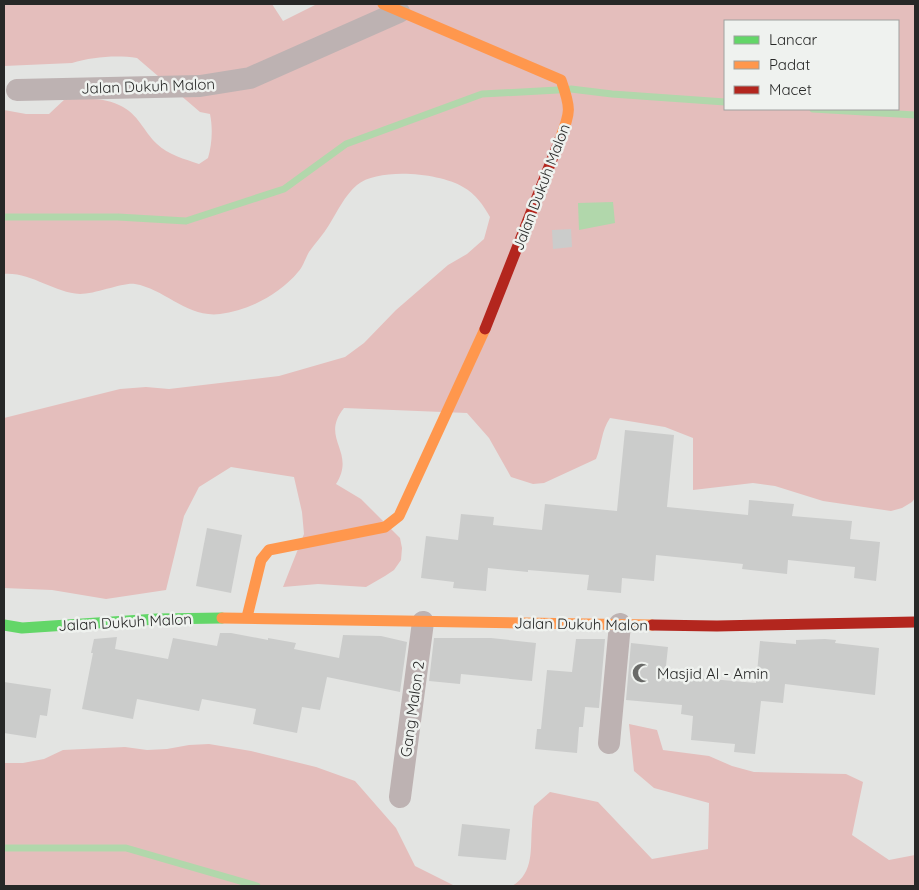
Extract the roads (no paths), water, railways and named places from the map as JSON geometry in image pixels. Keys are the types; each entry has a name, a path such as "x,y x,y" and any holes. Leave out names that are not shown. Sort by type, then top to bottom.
{"street":[{"name":"Jalan Dukuh Malon","path":"17,90 200,86 250,78 391,8 561,80 569,104 569,117 495,306 399,516 385,527 269,550 261,560 247,617"},
{"name":"Jalan Dukuh Malon","path":"4,626 22,628 157,619 247,617 424,622 716,626 915,622"},
{"name":"Gang Malon 2","path":"400,797 424,622"},
{"path":"609,743 620,624"}],"waterway":[{"path":"571,89 612,94 724,102"},
{"path":"4,217 118,217 186,221 284,189 346,144 482,94 558,90"},
{"path":"830,110 915,115"},
{"path":"4,848 126,848 257,886"}],"place":[{"name":"Masjid Al - Amin","path":"642,673"}]}
